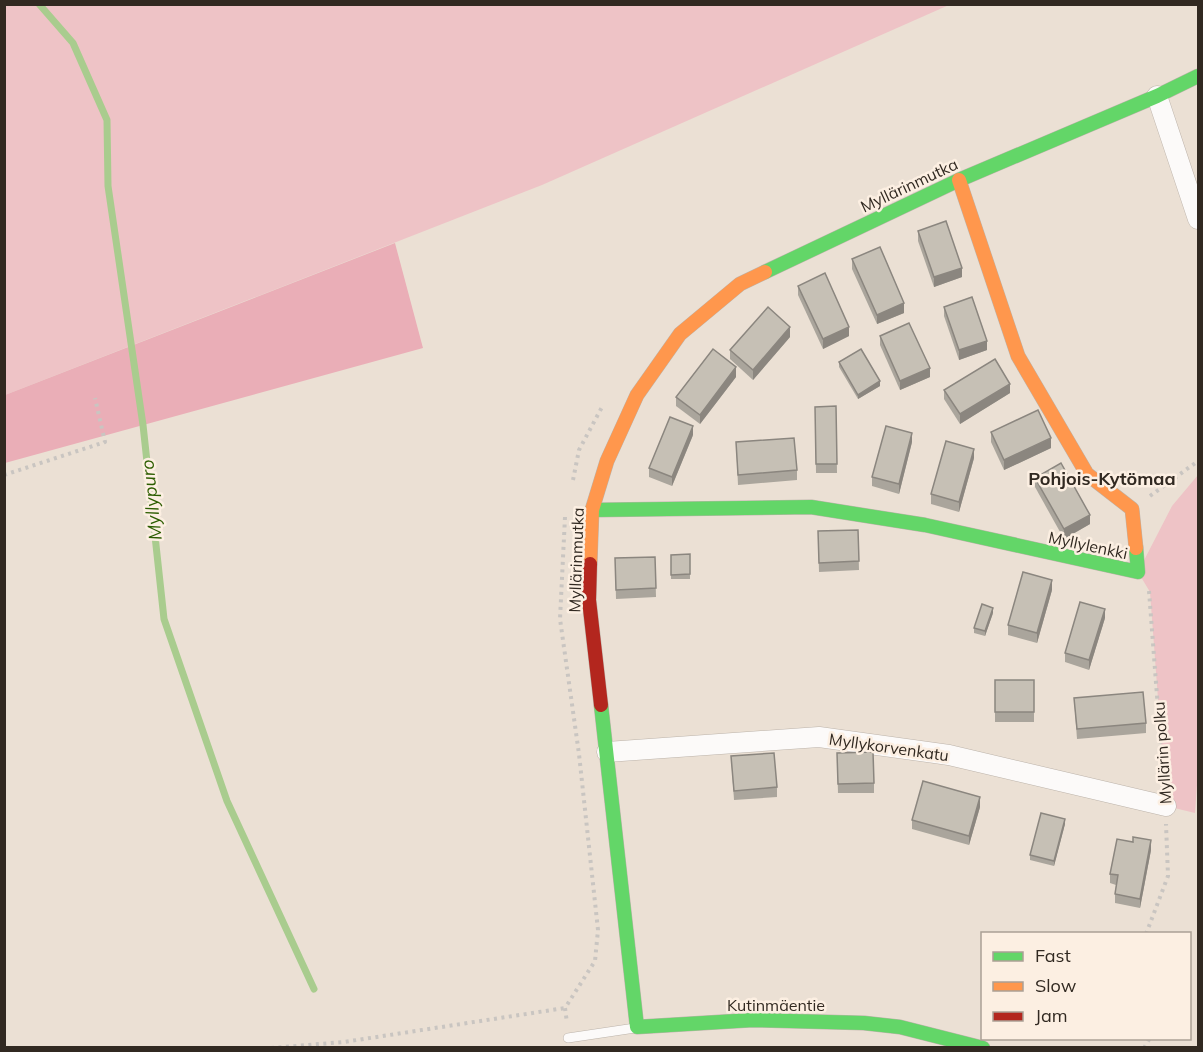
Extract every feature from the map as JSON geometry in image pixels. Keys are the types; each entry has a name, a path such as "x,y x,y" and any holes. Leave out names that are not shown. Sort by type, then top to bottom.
{"street":[{"name":"Myllärinmutka","path":"637,1028 589,600 592,510 607,460 637,395 680,334 740,284 959,180 1157,96 1198,76"},
{"path":"1157,96 1198,219"},
{"path":"959,180 1018,356 1088,474 1132,509"},
{"name":"Myllylenkki","path":"592,510 811,507 925,525 1138,572 1132,509"},
{"name":"Myllykorvenkatu","path":"607,752 819,737 949,755 1166,806"},
{"name":"Kutinmäentie","path":"637,1028 753,1020 864,1023 900,1027 983,1047"}],"lane":[{"name":"Kutinmäentie","path":"568,1038 637,1028"}],"path":[{"path":"4,475 105,442 95,398"},
{"path":"573,481 579,450 606,400"},
{"path":"1132,509 1198,461"},
{"path":"567,512 564,522 560,618 579,754 598,930 595,961 565,1008 568,1038"},
{"name":"Myllärin polku","path":"1138,572 1150,592 1166,806 1168,876 1146,932"},
{"path":"271,1047 344,1042 565,1008"}],"shaded area":[{"path":"5,4 949,5 542,185 5,395"},
{"path":"395,243 423,348 5,463 5,395"},
{"path":"1198,475 1198,771 1195,813 1166,806 1150,592 1138,572 1172,506"}],"building":[{"path":"946,221 962,268 934,277 918,231"},
{"path":"880,247 904,303 877,315 852,259"},
{"path":"825,273 849,327 823,339 798,286"},
{"path":"972,297 987,341 959,350 944,307"},
{"path":"768,307 790,327 753,370 730,350"},
{"path":"909,323 930,368 900,381 880,336"},
{"path":"713,349 736,367 700,415 676,397"},
{"path":"861,349 880,381 858,395 839,362"},
{"path":"995,359 1010,384 960,414 944,390"},
{"path":"836,406 837,464 816,464 815,407"},
{"path":"1038,410 1051,438 1004,460 991,432"},
{"path":"670,417 693,426 672,477 649,468"},
{"path":"886,426 912,433 899,484 872,477"},
{"path":"794,438 797,470 738,475 736,442"},
{"path":"946,441 974,449 959,502 931,494"},
{"path":"1061,463 1090,515 1064,529 1035,478"},
{"path":"858,530 859,561 819,563 818,531"},
{"path":"690,554 690,574 671,575 671,555"},
{"path":"655,557 656,588 616,590 615,558"},
{"path":"1023,572 1052,580 1037,633 1008,625"},
{"path":"1080,602 1105,609 1089,660 1065,653"},
{"path":"982,604 993,608 985,631 974,628"},
{"path":"995,680 1034,680 1034,712 995,712"},
{"path":"1143,692 1146,723 1077,729 1074,698"},
{"path":"873,752 874,783 838,784 837,753"},
{"path":"774,753 777,787 734,791 731,756"},
{"path":"923,781 980,797 969,836 912,820"},
{"path":"1041,813 1065,819 1054,861 1030,855"},
{"path":"1133,837 1151,840 1140,899 1115,894 1118,875 1110,874 1117,839 1133,842"}],"waterway":[{"name":"Myllypuro","path":"39,4 73,43 107,120 108,186 143,425 164,619 227,801 314,989"}],"traffic: fast":[{"path":"765,272 959,180 1157,96 1198,76"},
{"path":"592,510 811,507 925,525 1138,572 1136,548"},
{"path":"601,705 637,1027 753,1020 864,1023 900,1027 983,1048"}],"traffic: slow":[{"path":"959,180 1018,356 1087,474 1132,509 1136,548"},
{"path":"590,564 592,510 607,461 637,395 680,334 740,284 765,272"}],"traffic: jam":[{"path":"590,564 589,600 601,705"}],"district":[{"name":"Pohjois-Kytömaa","path":"1102,478"}]}
